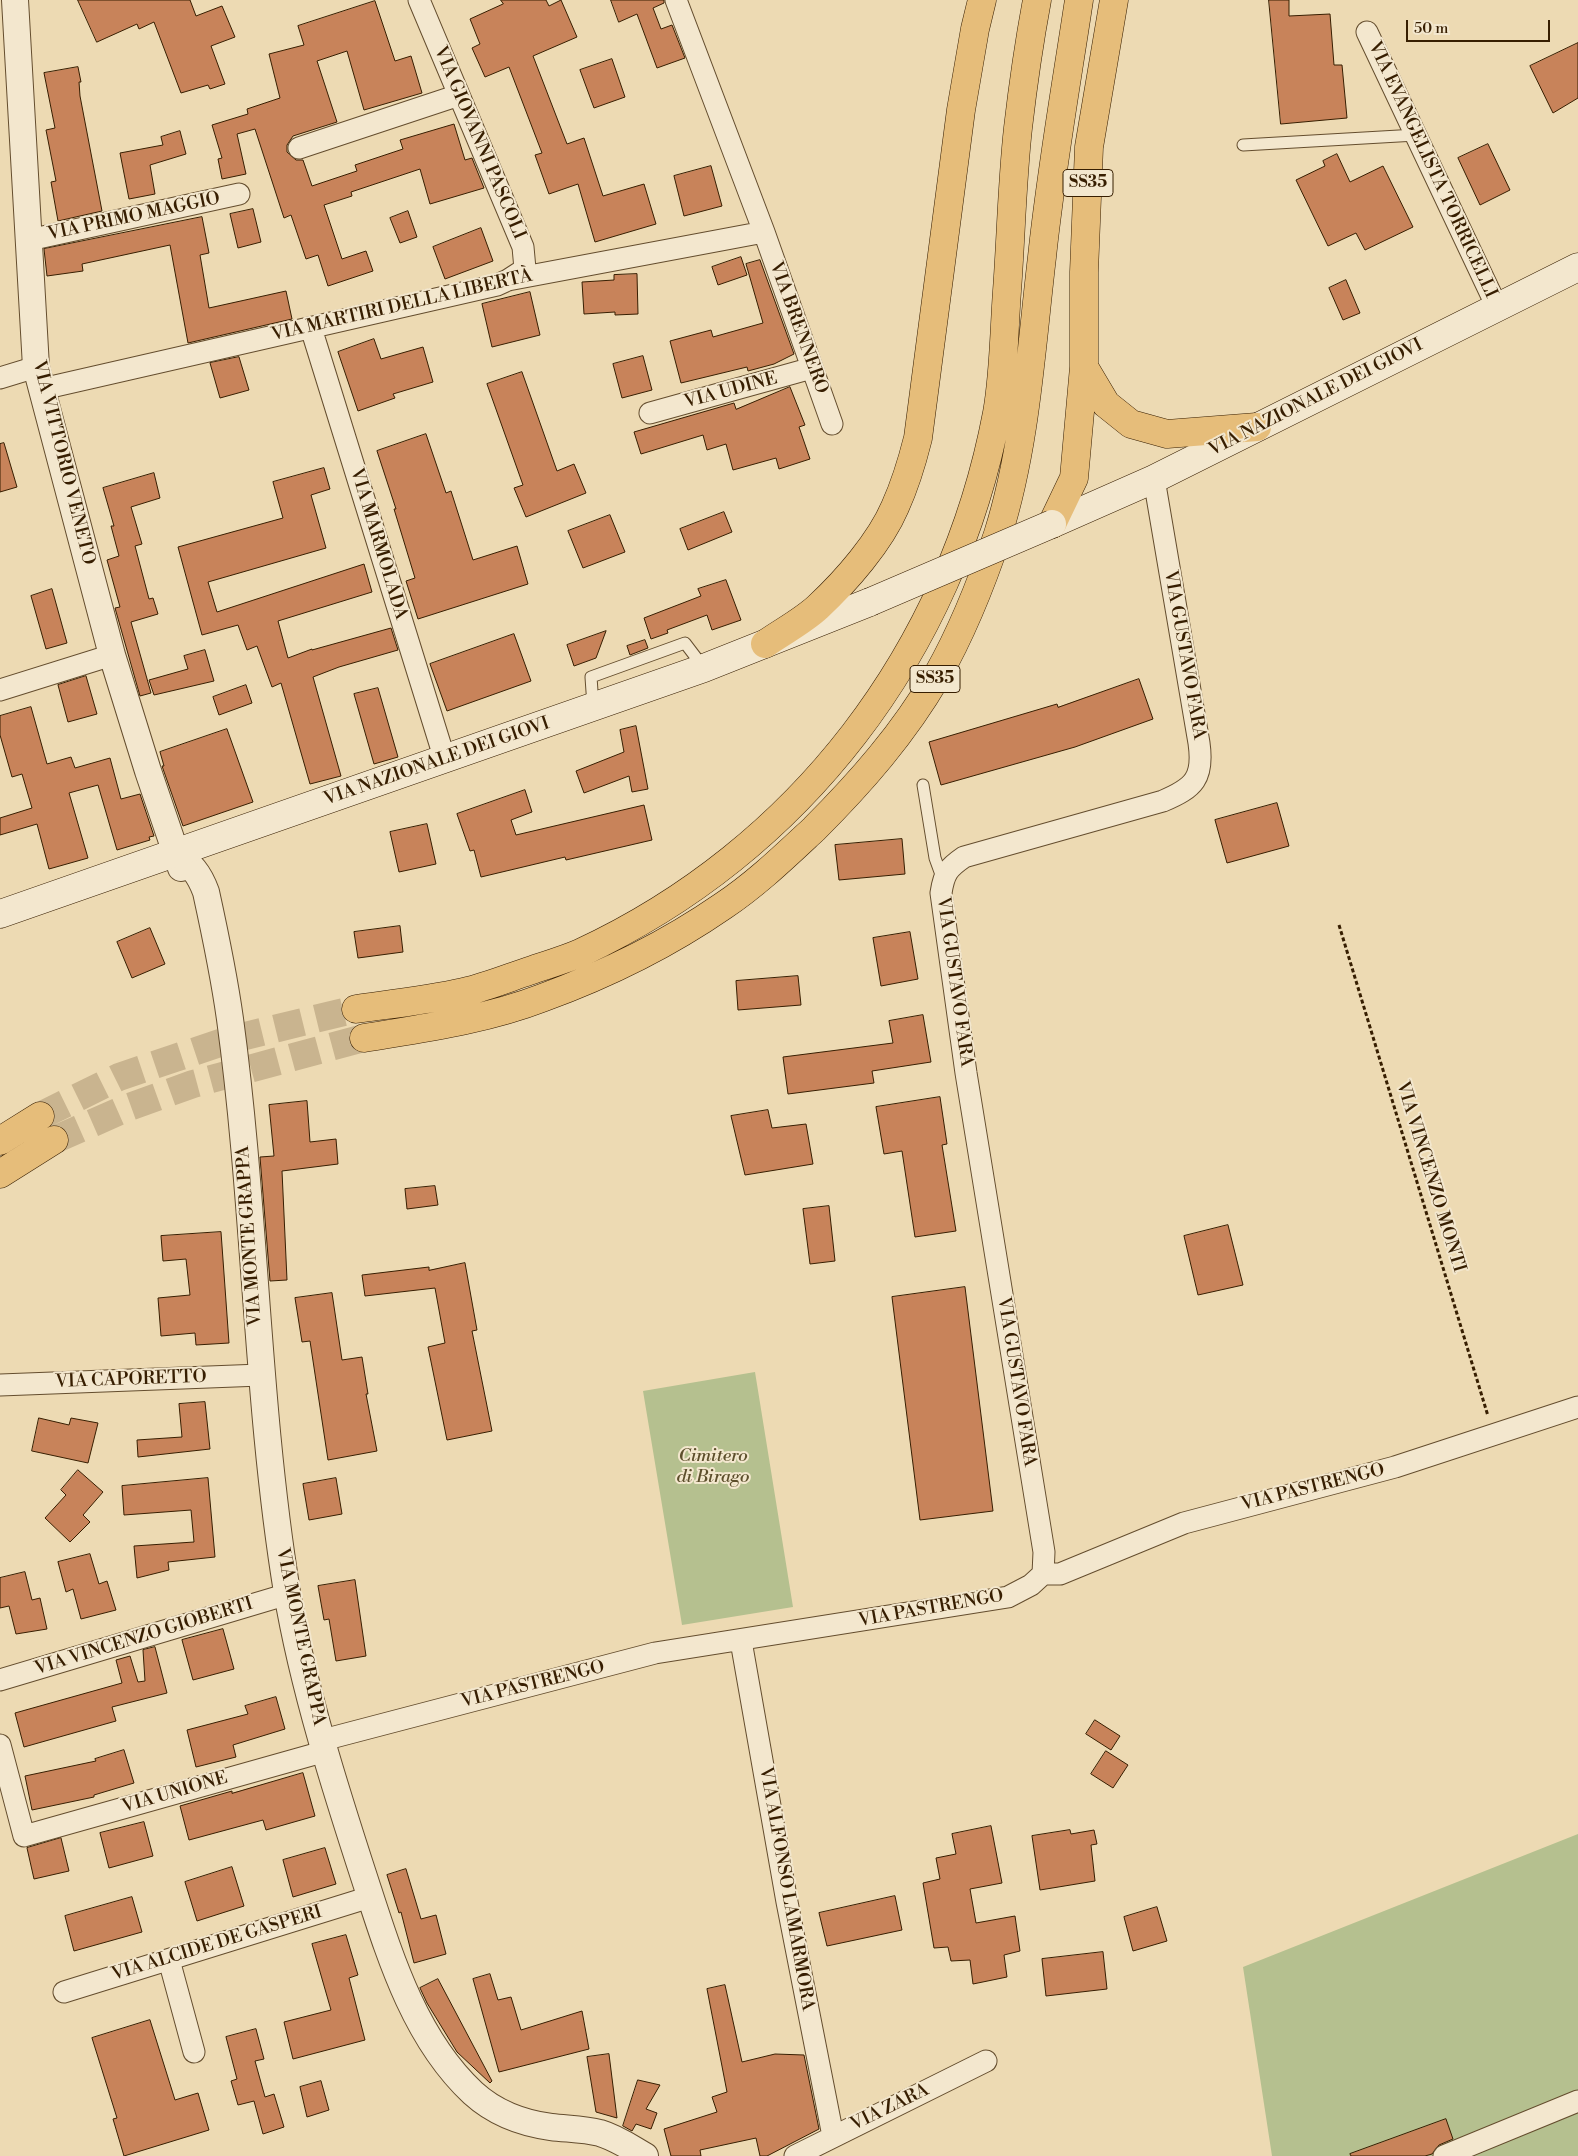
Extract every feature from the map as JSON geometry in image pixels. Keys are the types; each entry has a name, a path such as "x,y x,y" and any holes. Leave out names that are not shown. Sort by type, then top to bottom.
{"highway":[{"path":"765,644 817,608 853,568 876,540 895,509 908,474 918,438 961,110 974,29 982,0"},
{"name":"SS35","path":"356,1009 466,992 578,954 648,917 711,876 770,828 830,766 874,707 914,645 943,588 972,511 986,464 997,409 1018,130 1037,0"},
{"name":"SS35","path":"364,1038 485,1017 542,998 600,974 662,944 724,906 780,861 874,766 912,716 938,674 960,630 998,533 1012,478 1023,416 1048,196 1080,0"},
{"name":"SS35","path":"1052,524 1074,478 1084,367 1084,272 1089,147 1114,0"},
{"path":"1084,367 1106,404 1131,424 1167,434 1257,427"},
{"path":"0,1141 40,1116"},
{"path":"0,1174 54,1140"}],"main road":[{"name":"VIA NAZIONALE DEI GIOVI","path":"0,914 593,708 704,668 870,602 1154,479 1578,267"}],"street":[{"name":"VIA VITTORIO VENETO","path":"15,0 39,378 112,655 175,853"},
{"name":"VIA BRENNERO","path":"676,0 764,232 832,424"},
{"name":"VIA GIOVANNI PASCOLI","path":"423,1 459,95 523,246 525,269 508,280"},
{"name":"VIA EVANGELISTA TORRICELLI","path":"1367,32 1497,307"},
{"path":"299,148 459,95"},
{"name":"VIA PRIMO MAGGIO","path":"29,240 238,194"},
{"name":"VIA MARTIRI DELLA LIBERTÀ","path":"0,378 39,378 311,328 497,285 508,280 764,232"},
{"name":"VIA MARMOLADA","path":"311,328 445,760"},
{"name":"VIA UDINE","path":"650,413 812,368"},
{"name":"VIA GUSTAVO FARA","path":"1043,1574 1044,1552 971,1104 941,893 943,880 950,867 964,857 1163,802 1184,792 1198,777 1202,760 1154,479"},
{"path":"0,690 112,655"},
{"name":"VIA MONTE GRAPPA","path":"175,853 197,897 210,909 230,1016 240,1108 261,1375 272,1486 288,1594 303,1664 324,1745 346,1823 370,1897 398,1972 421,2025 453,2072 470,2090 509,2117 530,2123 598,2133 628,2152"},
{"name":"VIA CAPORETTO","path":"0,1385 261,1375"},
{"name":"VIA PASTRENGO","path":"324,1745 655,1654 1008,1598 1031,1586 1043,1574 1060,1574 1184,1523 1377,1472 1494,1436 1578,1407"},
{"name":"VIA VINCENZO GIOBERTI","path":"0,1680 288,1594"},
{"name":"VIA ALFONSO LAMARMORA","path":"741,1641 787,1902 833,2136"},
{"name":"VIA UNIONE","path":"0,1745 24,1836 324,1745"},
{"name":"VIA ALCIDE DE GASPERI","path":"64,1992 370,1897"},
{"path":"169,1960 194,2052"},
{"name":"VIA ZARA","path":"795,2156 986,2061"},
{"path":"1444,2156 1578,2101"}],"lane":[{"path":"1244,145 1416,135"},
{"path":"923,785 935,858 943,880"}],"path":[{"name":"VIA VINCENZO MONTI","path":"1339,925 1494,1436"}],"green space":[{"name":"Cimitero di Birago","path":"755,1372 793,1607 682,1625 643,1391"},
{"path":"1578,1834 1578,2156 1272,2156 1243,1967"}],"building":[{"path":"78,0 190,0 196,16 222,6 235,37 211,46 225,84 210,89 208,85 181,93 154,22 139,29 137,24 97,42"},
{"path":"501,0 546,0 549,6 561,0 577,37 533,56 567,144 584,138 603,196 644,184 656,224 595,242 578,184 549,194 535,155 542,153 509,67 485,77 472,48 480,44 470,19 503,4"},
{"path":"611,0 664,0 664,3 653,8 661,29 672,25 685,58 657,68 637,14 619,22"},
{"path":"1269,0 1289,0 1289,16 1330,14 1334,65 1342,65 1347,118 1281,124"},
{"path":"375,1 395,61 411,56 422,93 364,110 347,51 317,61 337,122 293,136 287,145 287,152 296,160 303,160 312,186 357,171 355,165 403,149 400,140 454,124 465,160 472,158 484,188 430,204 420,169 351,192 352,196 324,205 342,259 366,251 373,271 328,286 318,255 306,259 291,215 284,218 255,129 237,134 246,174 222,179 218,159 222,158 212,125 248,114 247,109 280,98 269,54 304,45 298,26"},
{"path":"1578,43 1578,98 1553,113 1530,66"},
{"path":"612,59 625,97 594,108 580,70"},
{"path":"78,67 81,82 79,82 80,96 102,211 58,221 51,182 56,181 46,130 55,128 44,73"},
{"path":"180,131 186,154 150,165 155,194 129,199 120,153 163,145 161,137"},
{"path":"1488,144 1510,190 1480,205 1458,158"},
{"path":"1337,154 1350,182 1383,166 1413,227 1365,250 1356,233 1328,246 1296,180 1325,166 1323,161"},
{"path":"711,166 722,206 684,216 674,176"},
{"path":"253,209 261,242 238,248 230,214"},
{"path":"408,211 417,237 400,243 390,218"},
{"path":"202,217 209,253 200,255 209,308 286,291 292,319 188,343 170,245 82,264 83,271 47,276 44,249"},
{"path":"481,228 493,261 445,279 433,247"},
{"path":"741,257 747,275 718,285 712,267"},
{"path":"760,260 794,354 774,364 748,371 747,367 681,383 670,341 711,330 713,337 763,323 746,264"},
{"path":"637,274 638,314 615,315 615,312 584,314 582,282 614,280 614,275"},
{"path":"1346,280 1360,313 1343,320 1329,288"},
{"path":"530,292 540,335 492,347 482,304"},
{"path":"374,339 381,359 423,347 433,382 393,394 395,398 358,411 338,352"},
{"path":"643,356 652,390 622,398 613,364"},
{"path":"239,357 249,390 220,398 210,363"},
{"path":"522,372 557,471 574,464 586,493 526,517 514,488 523,485 487,384"},
{"path":"790,387 805,425 799,427 810,459 779,469 776,458 733,470 726,444 707,450 703,435 641,454 634,432 734,403 736,409"},
{"path":"426,434 446,493 451,491 473,560 517,546 528,584 418,619 406,581 415,578 394,509 396,509 377,451"},
{"path":"4,443 17,487 0,492 0,444"},
{"path":"324,468 330,489 311,495 326,548 208,582 217,612 364,564 372,592 278,621 288,658 312,649 391,628 398,650 339,667 313,677 341,776 310,784 281,683 272,687 257,646 247,650 238,625 202,635 178,547 283,518 273,482"},
{"path":"154,473 160,498 131,507 142,544 135,546 149,599 153,598 158,614 131,622 151,693 140,696 115,608 120,607 107,560 119,556 111,526 114,526 103,488"},
{"path":"724,512 732,532 688,550 680,529"},
{"path":"610,515 625,552 583,568 568,531"},
{"path":"726,580 741,620 712,630 707,615 667,630 668,633 651,639 644,618 701,596 698,589"},
{"path":"52,589 67,643 46,649 31,596"},
{"path":"606,631 596,658 574,666 567,645"},
{"path":"514,634 531,681 447,711 430,664"},
{"path":"645,640 648,648 630,655 627,646"},
{"path":"205,650 214,681 154,695 149,680 188,669 184,656"},
{"path":"86,676 97,714 68,722 58,685"},
{"path":"1139,679 1153,719 1075,747 941,785 929,742 1057,704 1058,707"},
{"path":"246,685 252,703 219,715 213,697"},
{"path":"378,688 398,757 374,764 354,694"},
{"path":"31,707 47,764 71,757 75,768 110,758 121,799 140,794 154,836 149,837 150,840 117,850 98,785 69,793 88,858 49,869 37,824 0,835 0,818 32,808 22,774 12,777 0,735 0,716"},
{"path":"636,726 648,789 632,792 629,776 584,793 576,771 624,752 620,730"},
{"path":"227,729 253,802 183,826 162,766 164,766 160,752"},
{"path":"525,790 532,812 511,820 516,835 644,805 652,840 566,860 565,857 481,877 474,850 470,851 457,814"},
{"path":"1277,803 1289,846 1227,863 1215,820"},
{"path":"427,824 436,864 399,872 390,832"},
{"path":"902,839 905,874 839,880 835,845"},
{"path":"400,926 403,952 358,958 354,932"},
{"path":"150,928 165,964 132,978 117,942"},
{"path":"910,932 918,979 881,986 873,938"},
{"path":"798,976 801,1005 738,1010 736,981"},
{"path":"923,1015 931,1062 872,1071 874,1083 788,1094 783,1057 893,1043 889,1021"},
{"path":"940,1097 947,1144 942,1145 956,1231 915,1237 902,1151 884,1154 876,1107"},
{"path":"307,1101 310,1142 336,1139 338,1164 282,1171 287,1280 270,1281 260,1157 274,1156 269,1105"},
{"path":"768,1110 772,1128 806,1124 813,1164 745,1175 731,1116"},
{"path":"435,1186 438,1205 407,1209 405,1189"},
{"path":"829,1206 835,1261 810,1264 803,1209"},
{"path":"1228,1225 1243,1285 1198,1295 1184,1236"},
{"path":"221,1232 229,1343 196,1345 195,1333 161,1336 158,1298 190,1295 186,1259 163,1261 161,1236"},
{"path":"465,1263 477,1330 472,1331 492,1431 447,1440 428,1347 445,1343 435,1288 365,1296 362,1275 429,1267 429,1270"},
{"path":"965,1287 993,1511 920,1520 892,1297"},
{"path":"332,1293 342,1360 362,1357 368,1394 366,1394 377,1451 328,1460 310,1341 302,1342 295,1298"},
{"path":"205,1402 210,1449 138,1457 137,1440 182,1437 179,1404"},
{"path":"39,1418 69,1425 71,1418 98,1423 88,1463 32,1451"},
{"path":"78,1470 103,1492 83,1515 90,1522 70,1542 45,1518 66,1495 61,1490"},
{"path":"208,1478 215,1557 168,1562 169,1570 137,1578 134,1546 194,1542 191,1510 124,1515 122,1486"},
{"path":"336,1478 342,1514 309,1520 303,1484"},
{"path":"90,1554 99,1584 107,1581 116,1610 81,1619 73,1589 66,1592 58,1562"},
{"path":"25,1572 32,1600 40,1598 47,1629 16,1634 9,1606 0,1608 0,1578"},
{"path":"355,1580 366,1656 336,1661 329,1619 324,1620 318,1586"},
{"path":"223,1629 234,1669 193,1680 182,1640"},
{"path":"155,1647 167,1693 112,1707 116,1721 24,1747 15,1713 122,1683 116,1660 130,1656 138,1682 145,1681 143,1650"},
{"path":"276,1697 285,1729 233,1745 236,1757 196,1767 187,1730 248,1714 245,1706"},
{"path":"1095,1720 1120,1736 1111,1750 1086,1734"},
{"path":"124,1750 134,1783 94,1795 94,1797 32,1810 25,1776 96,1761 95,1759"},
{"path":"1106,1751 1128,1765 1113,1788 1091,1774"},
{"path":"303,1773 315,1816 266,1830 263,1820 189,1840 180,1806"},
{"path":"144,1822 153,1856 109,1868 100,1833"},
{"path":"991,1826 1002,1883 970,1889 976,1923 1015,1916 1020,1951 1004,1955 1007,1977 973,1984 970,1960 951,1961 948,1947 934,1948 923,1883 940,1879 936,1858 956,1854 952,1834"},
{"path":"1070,1830 1071,1834 1094,1830 1097,1844 1091,1845 1095,1881 1040,1890 1032,1836"},
{"path":"61,1838 69,1871 34,1879 27,1848"},
{"path":"325,1848 336,1884 293,1897 283,1860"},
{"path":"232,1867 244,1906 197,1921 185,1882"},
{"path":"406,1869 421,1919 436,1915 446,1954 414,1963 401,1912 399,1913 387,1875"},
{"path":"895,1896 902,1930 827,1946 819,1913"},
{"path":"132,1897 142,1932 74,1951 65,1916"},
{"path":"1157,1907 1167,1941 1133,1951 1124,1917"},
{"path":"346,1935 358,1975 349,1978 365,2040 293,2059 284,2022 331,2010 312,1944"},
{"path":"1103,1952 1107,1989 1046,1996 1042,1959"},
{"path":"490,1974 498,2000 511,1997 521,2030 582,2011 589,2049 499,2072 473,1979"},
{"path":"438,1979 492,2081 490,2083 457,2052 427,2003 420,1988"},
{"path":"725,1985 742,2062 775,2054 804,2055 819,2129 767,2156 760,2156 756,2138 700,2150 701,2156 671,2156 664,2129 717,2112 712,2097 727,2092 707,1989"},
{"path":"150,2020 175,2100 198,2093 209,2130 124,2156 113,2119 117,2118 92,2038"},
{"path":"256,2029 264,2059 255,2061 265,2097 274,2094 284,2127 263,2134 254,2101 238,2105 231,2081 237,2079 226,2037"},
{"path":"609,2054 617,2118 596,2112 587,2057"},
{"path":"638,2080 660,2085 646,2109 657,2113 651,2129 636,2124 632,2131 623,2126"},
{"path":"321,2081 329,2110 307,2117 300,2087"},
{"path":"1446,2119 1453,2139 1439,2145 1432,2154 1425,2156 1351,2156 1350,2154"}],"tunnel":[{"path":"40,1116 119,1077 175,1058 229,1040 356,1009"},
{"path":"54,1140 129,1107 193,1084 364,1038"}]}
